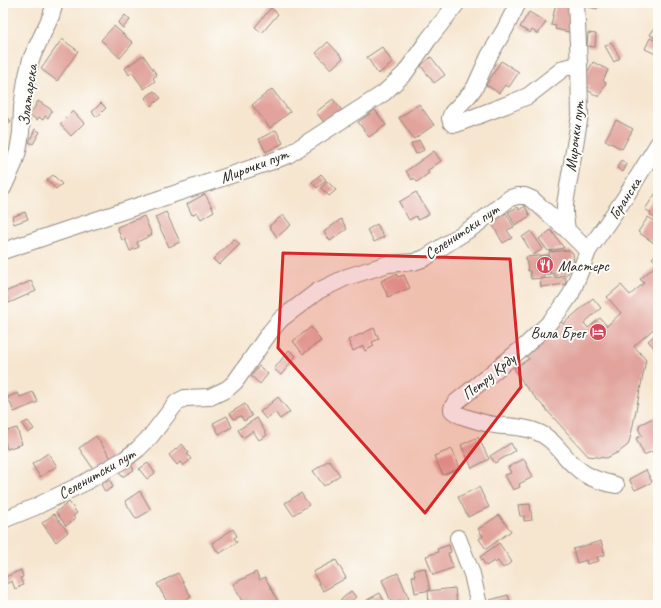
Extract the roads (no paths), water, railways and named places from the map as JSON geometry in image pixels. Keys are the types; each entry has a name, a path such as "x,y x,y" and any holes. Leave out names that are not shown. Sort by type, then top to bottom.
{"street":[{"name":"Златарска","path":"3,188 18,151 21,133 23,100 31,59 51,16 55,3"},
{"name":"Мирочки пут","path":"3,251 288,155 393,85 405,73 428,40 457,3"},
{"path":"518,3 505,29 488,56 475,87 455,110 450,118 451,122 456,124 463,122 528,96 564,68 579,66"},
{"name":"Мирочки пут","path":"567,230 565,204 580,115 576,3"},
{"name":"Горанска","path":"580,272 588,251 626,196 658,144"},
{"name":"Селенитски пут","path":"3,520 35,507 84,483 125,459 150,437 170,409 177,402 185,398 210,397 227,389 236,382 270,332 281,319 318,291 347,277 388,264 414,262 425,258 476,225 510,198 525,196 532,199 588,251"},
{"name":"Петру Крду","path":"580,272 570,294 560,310 548,324 525,346 456,402 453,405 452,410 459,415 475,421 529,429 539,432 549,439 577,468 588,477 616,485"},
{"path":"458,538 472,574 479,605"}],"place":[{"name":"Мастерс","path":"545,265"},
{"name":"Вила Брег","path":"598,332"}]}
